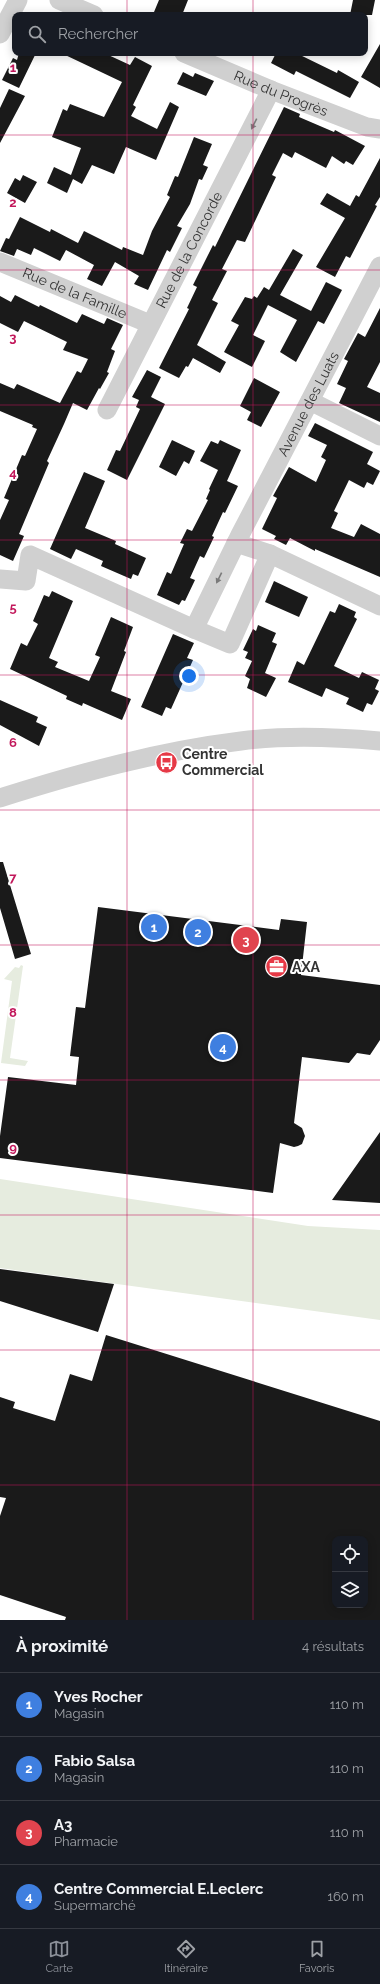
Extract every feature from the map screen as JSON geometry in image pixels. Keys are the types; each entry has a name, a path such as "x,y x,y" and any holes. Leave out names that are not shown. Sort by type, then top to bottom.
{"street":[{"path":"0,34 18,0"},
{"path":"59,0 87,12"},
{"name":"Rue du Progrès","path":"191,56 272,90 367,127 380,129"},
{"name":"Rue de la Concorde","path":"107,410 272,90"},
{"name":"Rue de la Famille","path":"0,262 150,324"},
{"name":"Avenue des Luats","path":"194,629 236,543 380,266"},
{"path":"310,401 380,436"},
{"path":"236,543 270,554 380,606"},
{"path":"0,579 26,581 30,555 230,644 270,554"},
{"path":"0,798 95,769 160,755 242,741 333,737 380,741"}],"shaded area":[{"path":"21,965 23,966 10,1058 28,1061 25,1066 1,1063 12,981 4,979 15,967 19,968"},
{"path":"0,1179 308,1226 380,1230 380,1320 0,1268"}],"building":[{"path":"159,0 188,0 183,12 154,12"},
{"path":"353,0 375,0 372,15 368,15 368,12 351,12"},
{"path":"380,44 380,88 361,77"},
{"path":"18,56 35,56 19,88 2,80 13,58 17,60"},
{"path":"67,56 110,56 130,65 135,57 152,66 133,105 136,107 131,116 157,129 170,102 179,107 156,160 126,147 114,174 92,165 82,184 73,179 67,193 47,183 54,167 71,175 81,148 52,137 63,109 67,111 70,104 104,117 122,82"},
{"path":"274,56 302,56 337,73 338,70 359,82 350,98 296,71 294,75 271,63"},
{"path":"183,72 193,77 195,73 214,81 206,96 177,84"},
{"path":"9,89 25,96 0,143 0,108"},
{"path":"284,107 300,114 299,117 334,132 335,130 365,146 353,165 346,161 344,164 332,156 326,168 295,152 292,158 283,153 272,175 276,177 245,242 237,240 222,269 227,271 212,300 218,303 197,345 226,362 220,373 193,358 179,378 159,368 189,309 187,308 197,287 193,285 213,245 215,247"},
{"path":"194,137 212,144 203,165 208,167 202,180 199,179 190,204 177,226 182,228 170,252 167,250 148,290 134,284 139,276 115,262 102,286 87,279 94,265 66,250 60,261 34,248 31,255 17,249 14,256 0,251 6,238 9,239 20,217 50,232 51,229 78,243 84,231 122,250 123,247 143,255 152,231 170,197 167,195 175,176 178,177"},
{"path":"380,158 380,197 375,205 377,206 350,258 346,256 335,277 316,267 345,218 320,204 327,193 350,206 356,195 359,197"},
{"path":"23,175 37,182 25,203 7,193 15,178 20,181"},
{"path":"293,249 303,255 280,295 311,311 326,282 342,290 324,324 318,321 296,362 280,352 297,320 268,305 253,335 265,341 252,367 224,352 239,325 231,321 245,297 252,299 254,296 257,298 264,287 269,290"},
{"path":"15,295 77,323 82,314 104,324 107,318 123,325 111,349 115,351 107,372 109,373 87,410 73,403 47,461 49,463 19,534 24,536 13,561 0,555 0,520 9,500 4,498 22,455 25,456 37,429 32,427 33,425 0,411 0,383 14,389 17,384 60,403 77,371 81,373 88,359 63,350 67,342 24,321 18,332 0,323 0,296 11,302"},
{"path":"380,308 380,362 367,387 380,393 380,422 339,403 346,388 337,384 348,361 344,359 358,333 365,337"},
{"path":"147,370 161,377 151,397 165,404 127,480 107,470 116,450 120,451 140,409 136,407 139,400 132,397"},
{"path":"254,378 280,392 261,427 247,420 251,412 240,406"},
{"path":"315,423 373,452 367,464 380,471 373,485 367,482 364,488 349,480 334,511 338,513 331,528 354,537 361,524 380,534 380,577 315,549 315,551 290,538 286,545 274,539 276,536 262,529 277,498 273,496 289,467 316,482 326,460 321,457 327,445 308,436"},
{"path":"172,440 195,451 189,464 184,461 176,476 159,467"},
{"path":"220,440 241,450 227,481 238,486 225,513 223,512 212,536 214,537 204,558 200,556 190,578 195,580 185,601 182,600 179,605 157,595 167,572 171,574 184,544 180,543 187,529 192,531 208,500 206,499 210,490 209,489 218,470 200,461 211,441 218,444"},
{"path":"84,472 105,481 85,528 116,541 115,544 146,558 138,576 133,574 131,579 101,566 103,561 76,549 71,559 50,549"},
{"path":"274,581 308,597 299,617 265,602"},
{"path":"52,591 73,601 49,658 58,662 55,667 89,681 100,657 95,655 111,617 133,627 124,651 126,652 111,691 131,699 122,720 83,703 82,706 66,699 67,696 10,669 21,643 27,646 38,624 33,621 44,595 49,597"},
{"path":"339,604 356,612 354,617 357,619 334,666 359,678 362,672 379,680 375,689 379,691 372,705 367,703 363,712 346,704 349,698 326,688 322,697 288,682 297,661 304,665 330,611 335,613"},
{"path":"258,625 276,633 272,642 277,644 265,673 276,678 266,697 247,688 250,679 245,676 252,661 245,658 248,652 243,650 253,629 256,631"},
{"path":"173,634 194,643 187,658 193,660 171,709 166,707 162,716 141,707"},
{"path":"0,700 38,717 36,722 47,727 39,746 0,725"},
{"path":"0,862 3,862 31,954 15,959 0,908"},
{"path":"98,907 279,930 281,919 307,922 301,975 380,985 380,1040 370,1055 357,1053 349,1063 302,1057 294,1123 302,1128 305,1136 302,1144 298,1146 294,1147 280,1143 273,1193 0,1158 0,1136 8,1077 76,1085 79,1057 70,1056 76,1007 85,1008"},
{"path":"380,1132 380,1203 332,1200"},
{"path":"0,1269 114,1284 98,1332 0,1301"},
{"path":"106,1335 380,1421 380,1620 65,1620 66,1617 0,1595 0,1516 6,1498 0,1497 0,1397 15,1402 13,1408 55,1421 70,1374 92,1381"}],"place":[{"name":"Centre Commercial","path":"167,762"},
{"name":"Yves Rocher","path":"154,927"},
{"name":"Fabio Salsa","path":"198,932"},
{"name":"A3","path":"246,940"},
{"name":"AXA","path":"277,967"},
{"name":"Centre Commercial E.Leclerc","path":"223,1047"}]}
